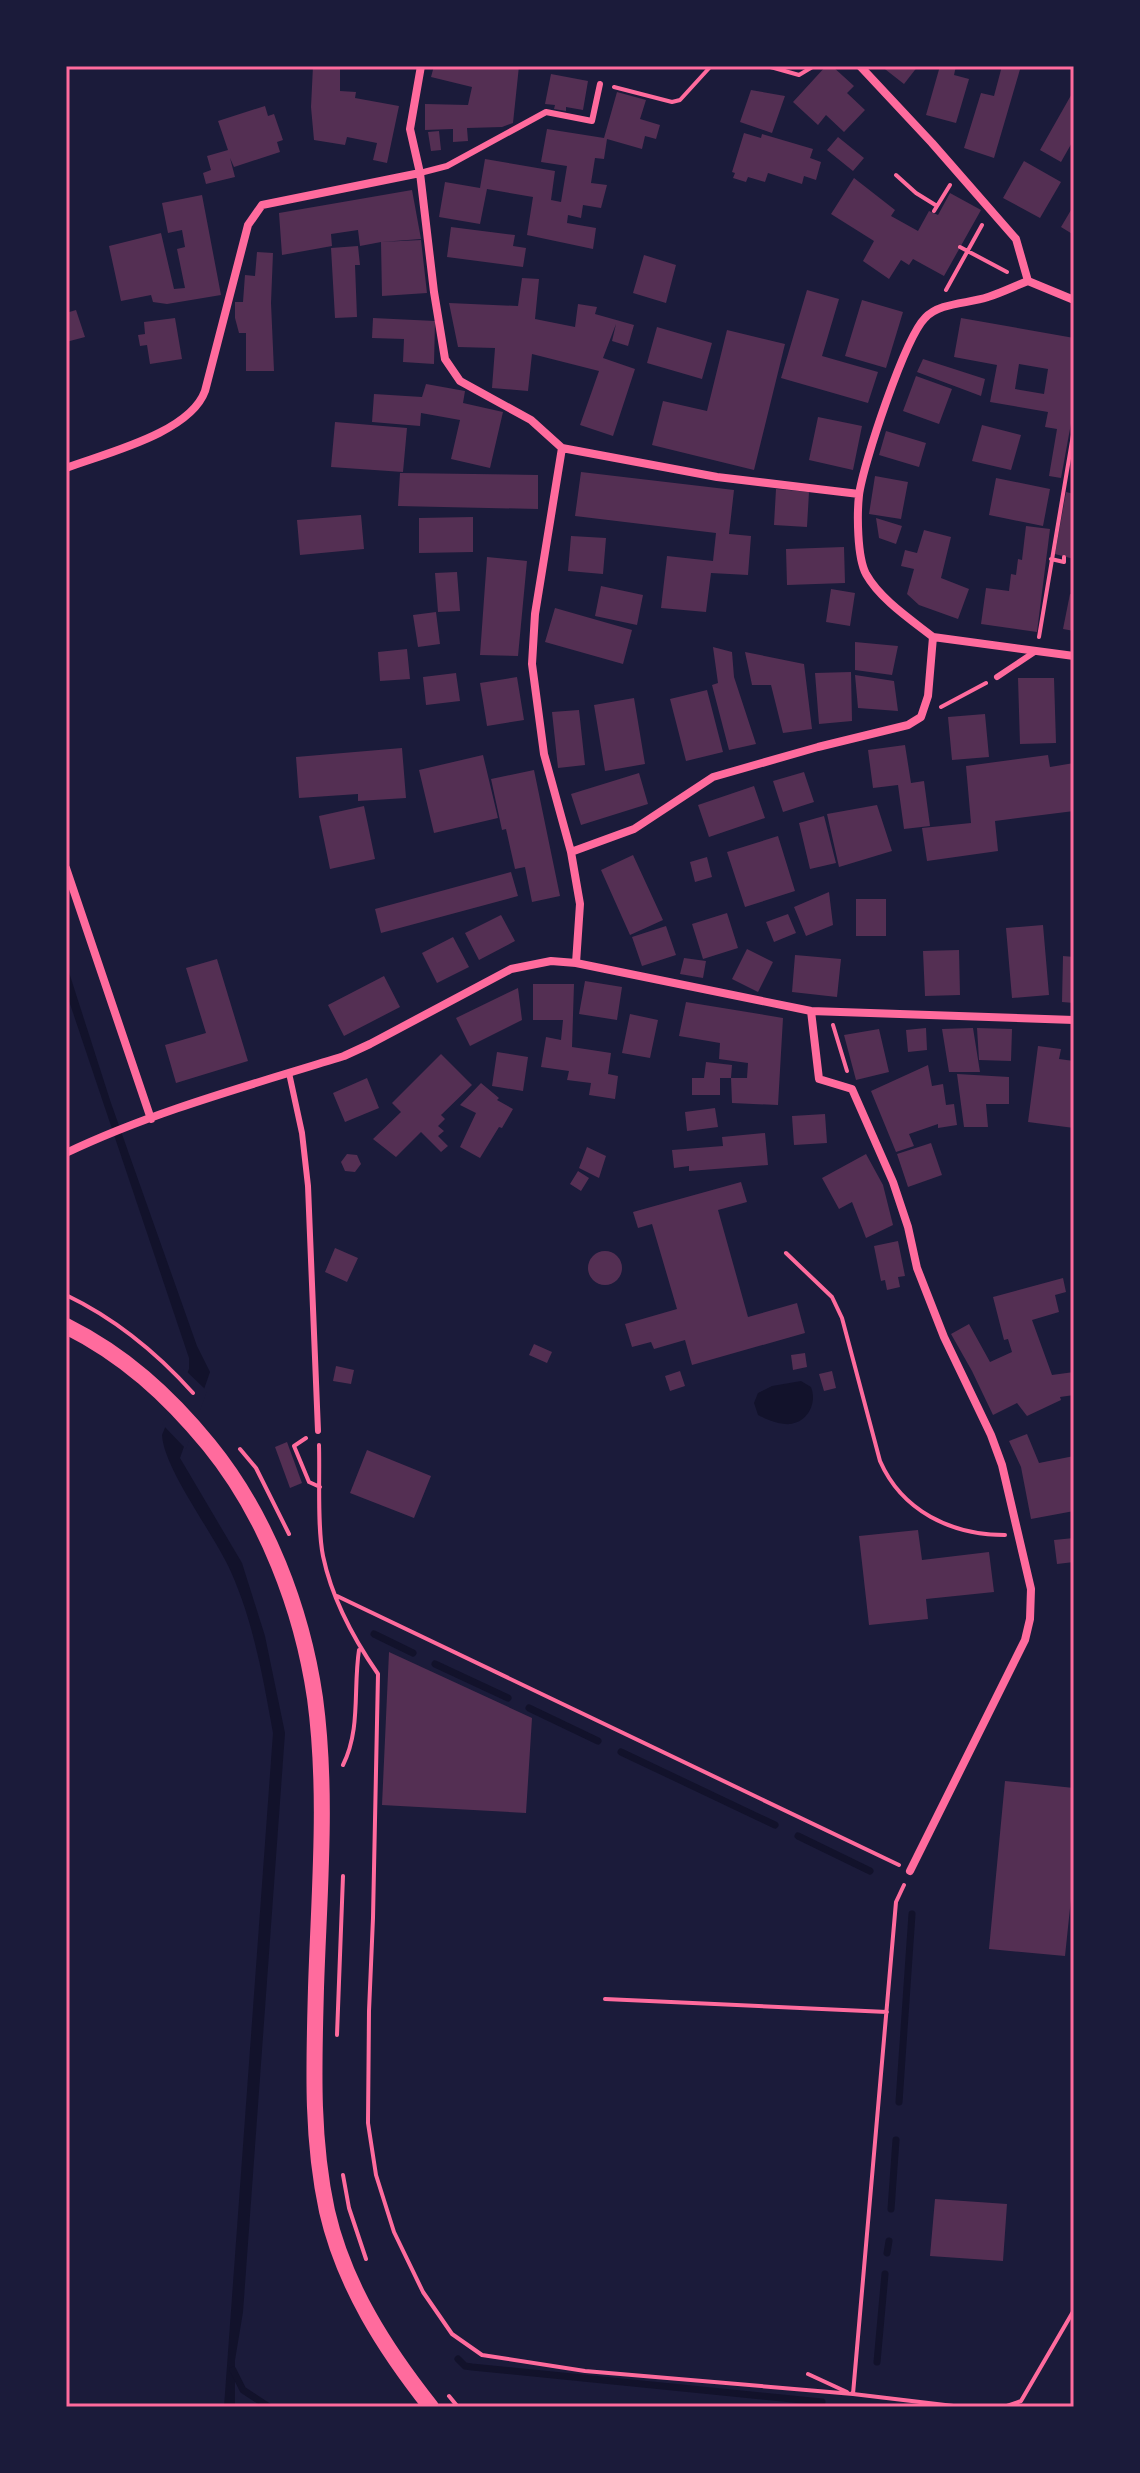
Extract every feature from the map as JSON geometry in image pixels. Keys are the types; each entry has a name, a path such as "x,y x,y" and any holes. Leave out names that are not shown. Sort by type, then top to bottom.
{"main road":[{"path":"66,1326 91,1339 156,1386 220,1460 250,1503 266,1535 295,1612 315,1698 322,1800 314,2106 317,2153 328,2214 346,2268 369,2319 395,2362 431,2407"}],"street":[{"path":"421,66 410,129 420,173 445,359 451,372 473,390 531,420 562,448 717,477 859,494"},
{"path":"860,66 1016,239 1028,281"},
{"path":"66,468 170,429 196,408 205,391 248,225 262,205 420,173"},
{"path":"1074,300 1028,281 987,298 935,310 923,319 879,421 859,494 865,572 875,585 933,637 1074,656"},
{"path":"562,448 535,614 532,664 544,754 571,852 580,904 576,963"},
{"path":"571,852 634,829 713,777 908,725 921,717 928,696 933,637"},
{"path":"66,868 151,1119"},
{"path":"66,1153 97,1138 370,1044 511,969 551,961 576,963 811,1011 1074,1020"},
{"path":"811,1011 819,1079 852,1089 893,1182 917,1268 944,1337 991,1435 1020,1535 1032,1604 1025,1640 910,1871"}],"lane":[{"path":"420,173 447,166 546,112 592,121 600,84"},
{"path":"997,677 1036,651"},
{"path":"289,1073 302,1133 308,1186 318,1431"}],"path":[{"path":"600,84 672,102 680,100 711,66"},
{"path":"767,66 799,75 814,66"},
{"path":"896,175 936,209 949,186 961,176"},
{"path":"935,310 967,251 994,212"},
{"path":"960,247 996,268 1028,281"},
{"path":"1036,651 1074,429"},
{"path":"1051,559 1064,562 1064,557"},
{"path":"921,717 997,677"},
{"path":"829,1012 852,1089"},
{"path":"786,1253 832,1297 842,1318 880,1461 899,1494 936,1521 962,1530 989,1535 1020,1535"},
{"path":"66,1295 124,1330 170,1367"},
{"path":"320,1487 309,1482 294,1446 318,1431 323,1554 334,1595 360,1648 378,1674 368,2123 376,2175 394,2232 423,2292 452,2334 482,2355 585,2371 853,2394 962,2407"},
{"path":"334,1595 910,1871 896,1902 853,2394"},
{"path":"343,1765 351,1750 360,1648"},
{"path":"605,1999 887,2012"},
{"path":"1004,2407 1021,2401 1074,2310"},
{"path":"808,2374 853,2394"}],"shaded area":[{"path":"66,963 111,1103 197,1346 210,1372 180,1458 242,1563 265,1636 285,1733 243,2312 235,2360 235,2407 224,2407 273,1733 257,1651 239,1592 224,1557 180,1484 165,1449 162,1435 189,1369 189,1358 66,992"},
{"path":"801,1381 811,1387 813,1393 812,1405 803,1419 787,1424 758,1415 754,1403 758,1393 772,1386"}],"pier":[{"path":"184,1369 207,1391 186,1449 162,1424"}],"building":[{"path":"313,66 340,66 340,91 356,92 355,98 399,106 387,163 373,160 377,143 347,137 345,145 314,140 311,107"},
{"path":"434,66 519,66 513,123 502,127 467,128 468,141 453,142 453,129 425,130 425,104 468,105 472,87 431,77"},
{"path":"826,66 832,66 854,86 847,93 865,110 844,132 826,115 818,125 793,102"},
{"path":"881,66 918,66 904,84"},
{"path":"940,66 956,66 954,75 969,79 956,123 926,115"},
{"path":"1002,66 1021,66 994,158 964,148 981,93 994,96"},
{"path":"551,74 588,81 583,110 566,107 566,111 545,104"},
{"path":"751,90 785,96 772,133 740,122"},
{"path":"1074,90 1074,139 1061,162 1040,150"},
{"path":"617,92 646,100 640,119 660,125 656,139 645,136 642,149 607,139 604,159 595,158 591,183 607,185 601,208 583,205 581,218 568,215 567,223 596,228 593,249 527,235 533,197 487,189 480,224 439,217 445,182 480,188 485,159 555,171 551,200 561,202 567,166 541,162 547,129 604,138"},
{"path":"265,106 268,116 274,114 283,140 277,142 280,152 234,167 230,158 235,177 206,184 203,173 211,170 207,156 228,150 218,121"},
{"path":"439,131 441,150 431,151 428,132"},
{"path":"744,133 761,138 762,134 813,149 810,158 821,162 816,180 804,176 802,184 768,173 765,182 748,177 746,182 733,178"},
{"path":"838,137 864,158 853,171 827,150"},
{"path":"1024,161 1061,182 1040,218 1003,198"},
{"path":"854,178 895,210 891,216 918,231 929,211 938,215 950,193 981,210 944,276 913,259 909,265 901,260 889,279 863,261 874,241 831,214"},
{"path":"412,190 421,239 360,246 358,230 331,234 332,246 282,255 279,213"},
{"path":"202,195 221,295 167,304 153,302 151,295 121,301 109,246 161,233 174,289 185,288 177,249 185,247 182,230 168,233 162,203"},
{"path":"1074,205 1074,235 1061,227"},
{"path":"451,227 515,235 513,246 526,248 523,267 447,257"},
{"path":"421,240 427,293 382,296 381,242"},
{"path":"358,246 360,265 355,265 357,317 335,318 331,248"},
{"path":"257,252 273,253 271,303 274,371 246,371 246,333 239,333 235,318 235,302 243,302 245,275 255,276"},
{"path":"644,255 676,265 666,303 633,293"},
{"path":"522,278 539,279 535,319 575,327 578,304 597,307 595,314 634,325 628,346 612,341 616,324 603,358 635,369 613,436 580,425 599,371 532,354 528,391 492,388 495,348 458,347 449,303 518,306"},
{"path":"807,290 839,299 822,356 878,372 868,403 781,378"},
{"path":"862,300 903,312 886,368 845,356"},
{"path":"76,310 85,337 66,342 66,313"},
{"path":"175,318 182,359 150,364 147,345 140,346 138,335 145,334 144,322"},
{"path":"373,318 435,321 434,364 403,362 404,339 372,338"},
{"path":"961,318 1074,338 1074,407 1061,478 1049,476 1057,429 1045,427 1048,412 990,402 997,365 954,357","holes":["1019,364 1048,369 1044,394 1015,389"]},
{"path":"657,327 712,343 702,379 647,363"},
{"path":"727,330 785,344 754,470 652,445 663,401 707,411"},
{"path":"923,359 985,379 981,396 917,372"},
{"path":"916,376 952,389 939,424 903,411"},
{"path":"426,384 465,391 463,403 503,412 490,468 451,459 460,420 421,413 420,426 372,422 374,394 422,397"},
{"path":"818,417 862,426 853,470 809,460"},
{"path":"335,422 407,428 403,472 331,467"},
{"path":"982,425 1021,435 1011,470 972,461"},
{"path":"886,431 926,443 919,467 879,455"},
{"path":"581,472 734,490 729,534 751,536 748,575 711,573 706,612 661,608 667,556 713,561 716,533 575,516"},
{"path":"400,473 538,475 538,509 398,506"},
{"path":"875,476 908,482 901,519 869,514"},
{"path":"996,478 1050,489 1043,526 989,515"},
{"path":"776,489 809,492 807,527 774,525"},
{"path":"1066,492 1074,494 1074,559 1055,554"},
{"path":"361,515 364,549 300,555 297,520"},
{"path":"473,517 473,552 419,553 419,518"},
{"path":"876,518 902,526 896,544 879,538"},
{"path":"1026,526 1050,529 1037,632 981,624 986,588 1009,591 1011,574 1016,575 1018,559 1022,560"},
{"path":"924,530 951,537 941,578 969,589 958,619 919,605 907,594 914,569 901,566 905,550 917,553"},
{"path":"571,536 606,538 603,574 568,571"},
{"path":"844,547 845,583 787,585 786,549"},
{"path":"487,557 527,561 518,656 480,655"},
{"path":"457,572 460,611 438,612 435,573"},
{"path":"601,586 643,595 637,625 595,616"},
{"path":"831,589 855,593 850,626 826,622"},
{"path":"1070,594 1074,595 1074,631 1063,629"},
{"path":"555,608 632,630 623,664 545,642"},
{"path":"436,612 440,644 418,647 413,615"},
{"path":"855,642 898,646 892,675 855,670"},
{"path":"713,647 732,652 734,677 756,744 729,750 712,685 718,683"},
{"path":"407,649 410,679 380,681 378,652"},
{"path":"745,652 804,664 812,729 783,733 771,685 752,685"},
{"path":"851,672 852,721 819,724 815,673"},
{"path":"456,673 460,701 426,705 423,677"},
{"path":"855,675 894,681 898,711 858,708"},
{"path":"517,677 524,720 487,726 480,683"},
{"path":"1018,678 1054,678 1056,743 1020,744"},
{"path":"707,690 723,752 686,761 670,699"},
{"path":"634,698 645,764 605,771 594,705"},
{"path":"579,710 585,765 558,768 552,712"},
{"path":"985,714 989,757 952,760 948,717"},
{"path":"905,745 911,783 924,781 930,826 904,829 898,785 873,788 868,750"},
{"path":"402,748 406,798 358,801 358,794 299,798 296,757"},
{"path":"483,755 498,818 434,833 419,770"},
{"path":"1048,755 1050,767 1074,763 1074,811 995,821 998,851 927,861 922,828 971,823 966,766"},
{"path":"534,770 560,896 532,902 525,867 515,869 506,829 502,830 491,779"},
{"path":"804,772 814,802 783,812 773,781"},
{"path":"639,773 648,804 581,825 571,794"},
{"path":"754,786 765,818 709,837 698,805"},
{"path":"877,805 892,851 839,867 827,814"},
{"path":"364,806 375,859 330,869 319,816"},
{"path":"824,816 836,863 810,869 799,823"},
{"path":"778,836 795,891 745,907 727,852"},
{"path":"633,855 663,920 630,935 601,870"},
{"path":"707,857 712,877 695,882 690,862"},
{"path":"511,872 518,896 381,933 375,909"},
{"path":"829,892 833,925 806,936 794,907"},
{"path":"856,899 886,899 886,936 856,936"},
{"path":"727,913 738,948 703,959 692,924"},
{"path":"788,914 796,933 774,942 766,922"},
{"path":"501,915 515,941 479,960 465,933"},
{"path":"1043,925 1049,995 1012,998 1006,928"},
{"path":"666,926 676,955 642,966 632,937"},
{"path":"453,937 469,967 437,983 422,953"},
{"path":"747,949 773,962 758,992 732,979"},
{"path":"959,950 960,995 925,996 923,951"},
{"path":"795,955 841,959 837,997 792,992"},
{"path":"1063,956 1074,957 1074,1003 1062,1002"},
{"path":"684,958 706,961 703,978 680,974"},
{"path":"217,959 248,1061 176,1083 165,1045 206,1033 186,968"},
{"path":"384,976 400,1007 344,1036 328,1005"},
{"path":"585,981 622,987 617,1020 579,1014"},
{"path":"533,984 574,984 572,1047 611,1053 608,1074 618,1076 615,1099 589,1095 591,1083 567,1080 569,1071 541,1067 546,1037 561,1040 563,1020 533,1020"},
{"path":"518,988 522,1020 470,1046 456,1018"},
{"path":"686,1002 783,1018 778,1105 732,1103 731,1078 747,1078 748,1063 719,1059 720,1043 679,1036"},
{"path":"630,1014 658,1020 650,1058 622,1053"},
{"path":"926,1028 927,1050 908,1052 906,1030"},
{"path":"973,1028 980,1072 949,1072 942,1029"},
{"path":"977,1028 1012,1029 1011,1061 979,1060"},
{"path":"879,1029 889,1072 856,1080 844,1035"},
{"path":"1038,1046 1061,1049 1059,1059 1074,1061 1074,1128 1028,1122"},
{"path":"497,1052 528,1057 523,1091 492,1086"},
{"path":"441,1054 472,1085 441,1115 445,1119 438,1126 444,1131 438,1136 448,1146 441,1152 421,1132 396,1157 373,1139 401,1112 392,1103"},
{"path":"706,1062 732,1065 731,1078 720,1078 720,1095 692,1095 692,1078 704,1078"},
{"path":"928,1065 932,1086 943,1084 946,1105 954,1104 957,1125 938,1128 938,1124 909,1134 914,1146 896,1152 871,1091"},
{"path":"957,1074 1009,1077 1009,1104 986,1104 988,1127 964,1127"},
{"path":"367,1078 379,1108 345,1122 333,1093"},
{"path":"481,1083 499,1098 497,1100 513,1109 480,1158 460,1147 476,1113 460,1105"},
{"path":"715,1108 718,1127 687,1131 685,1112"},
{"path":"825,1114 827,1143 794,1145 792,1116"},
{"path":"765,1133 768,1165 689,1171 689,1166 674,1168 672,1150 723,1146 722,1137"},
{"path":"931,1143 942,1175 908,1187 897,1154"},
{"path":"587,1147 606,1156 599,1178 579,1168"},
{"path":"347,1154 357,1155 361,1164 355,1172 345,1171 341,1162"},
{"path":"866,1154 883,1185 893,1225 866,1238 852,1202 839,1209 822,1178"},
{"path":"578,1171 589,1178 581,1191 570,1184"},
{"path":"741,1182 747,1202 718,1210 748,1317 797,1303 805,1333 692,1365 685,1340 654,1349 651,1342 632,1347 625,1324 677,1309 652,1224 638,1228 633,1212"},
{"path":"898,1241 905,1276 898,1277 900,1287 887,1290 885,1280 881,1281 874,1246"},
{"path":"335,1248 358,1258 347,1282 325,1272"},
{"path":"605,1251 617,1256 622,1268 617,1280 605,1285 593,1280 588,1268 593,1256"},
{"path":"1063,1278 1066,1292 1055,1295 1059,1312 1032,1320 1052,1375 1074,1372 1074,1395 1060,1397 1061,1400 1027,1416 1017,1403 993,1415 951,1334 969,1324 990,1362 1012,1352 1008,1339 1004,1340 993,1297"},
{"path":"534,1344 552,1352 547,1363 529,1355"},
{"path":"805,1353 807,1367 793,1370 791,1355"},
{"path":"336,1366 354,1370 351,1384 333,1381"},
{"path":"680,1371 685,1386 670,1391 665,1376"},
{"path":"832,1371 836,1388 824,1391 819,1374"},
{"path":"1027,1434 1039,1463 1074,1456 1074,1511 1031,1519 1021,1467 1009,1441"},
{"path":"287,1442 302,1483 290,1488 275,1447"},
{"path":"367,1450 431,1476 414,1518 350,1493"},
{"path":"918,1530 922,1560 989,1552 994,1592 926,1599 928,1619 869,1625 859,1536"},
{"path":"1074,1538 1074,1562 1057,1564 1054,1540"},
{"path":"389,1652 532,1718 526,1813 382,1805"},
{"path":"1005,1781 1074,1788 1074,1890 1065,1956 989,1949"},
{"path":"935,2199 1007,2204 1003,2261 930,2256"}],"waterway":[{"path":"374,1634 413,1653"},
{"path":"435,1664 508,1698"},
{"path":"529,1708 598,1741"},
{"path":"621,1752 775,1825"},
{"path":"798,1836 870,1871"},
{"path":"899,2102 912,1914"},
{"path":"891,2209 896,2140"},
{"path":"887,2253 889,2241"},
{"path":"877,2362 885,2274"},
{"path":"458,2359 465,2366 472,2367 822,2402"},
{"path":"233,2370 243,2390 269,2407"}]}
